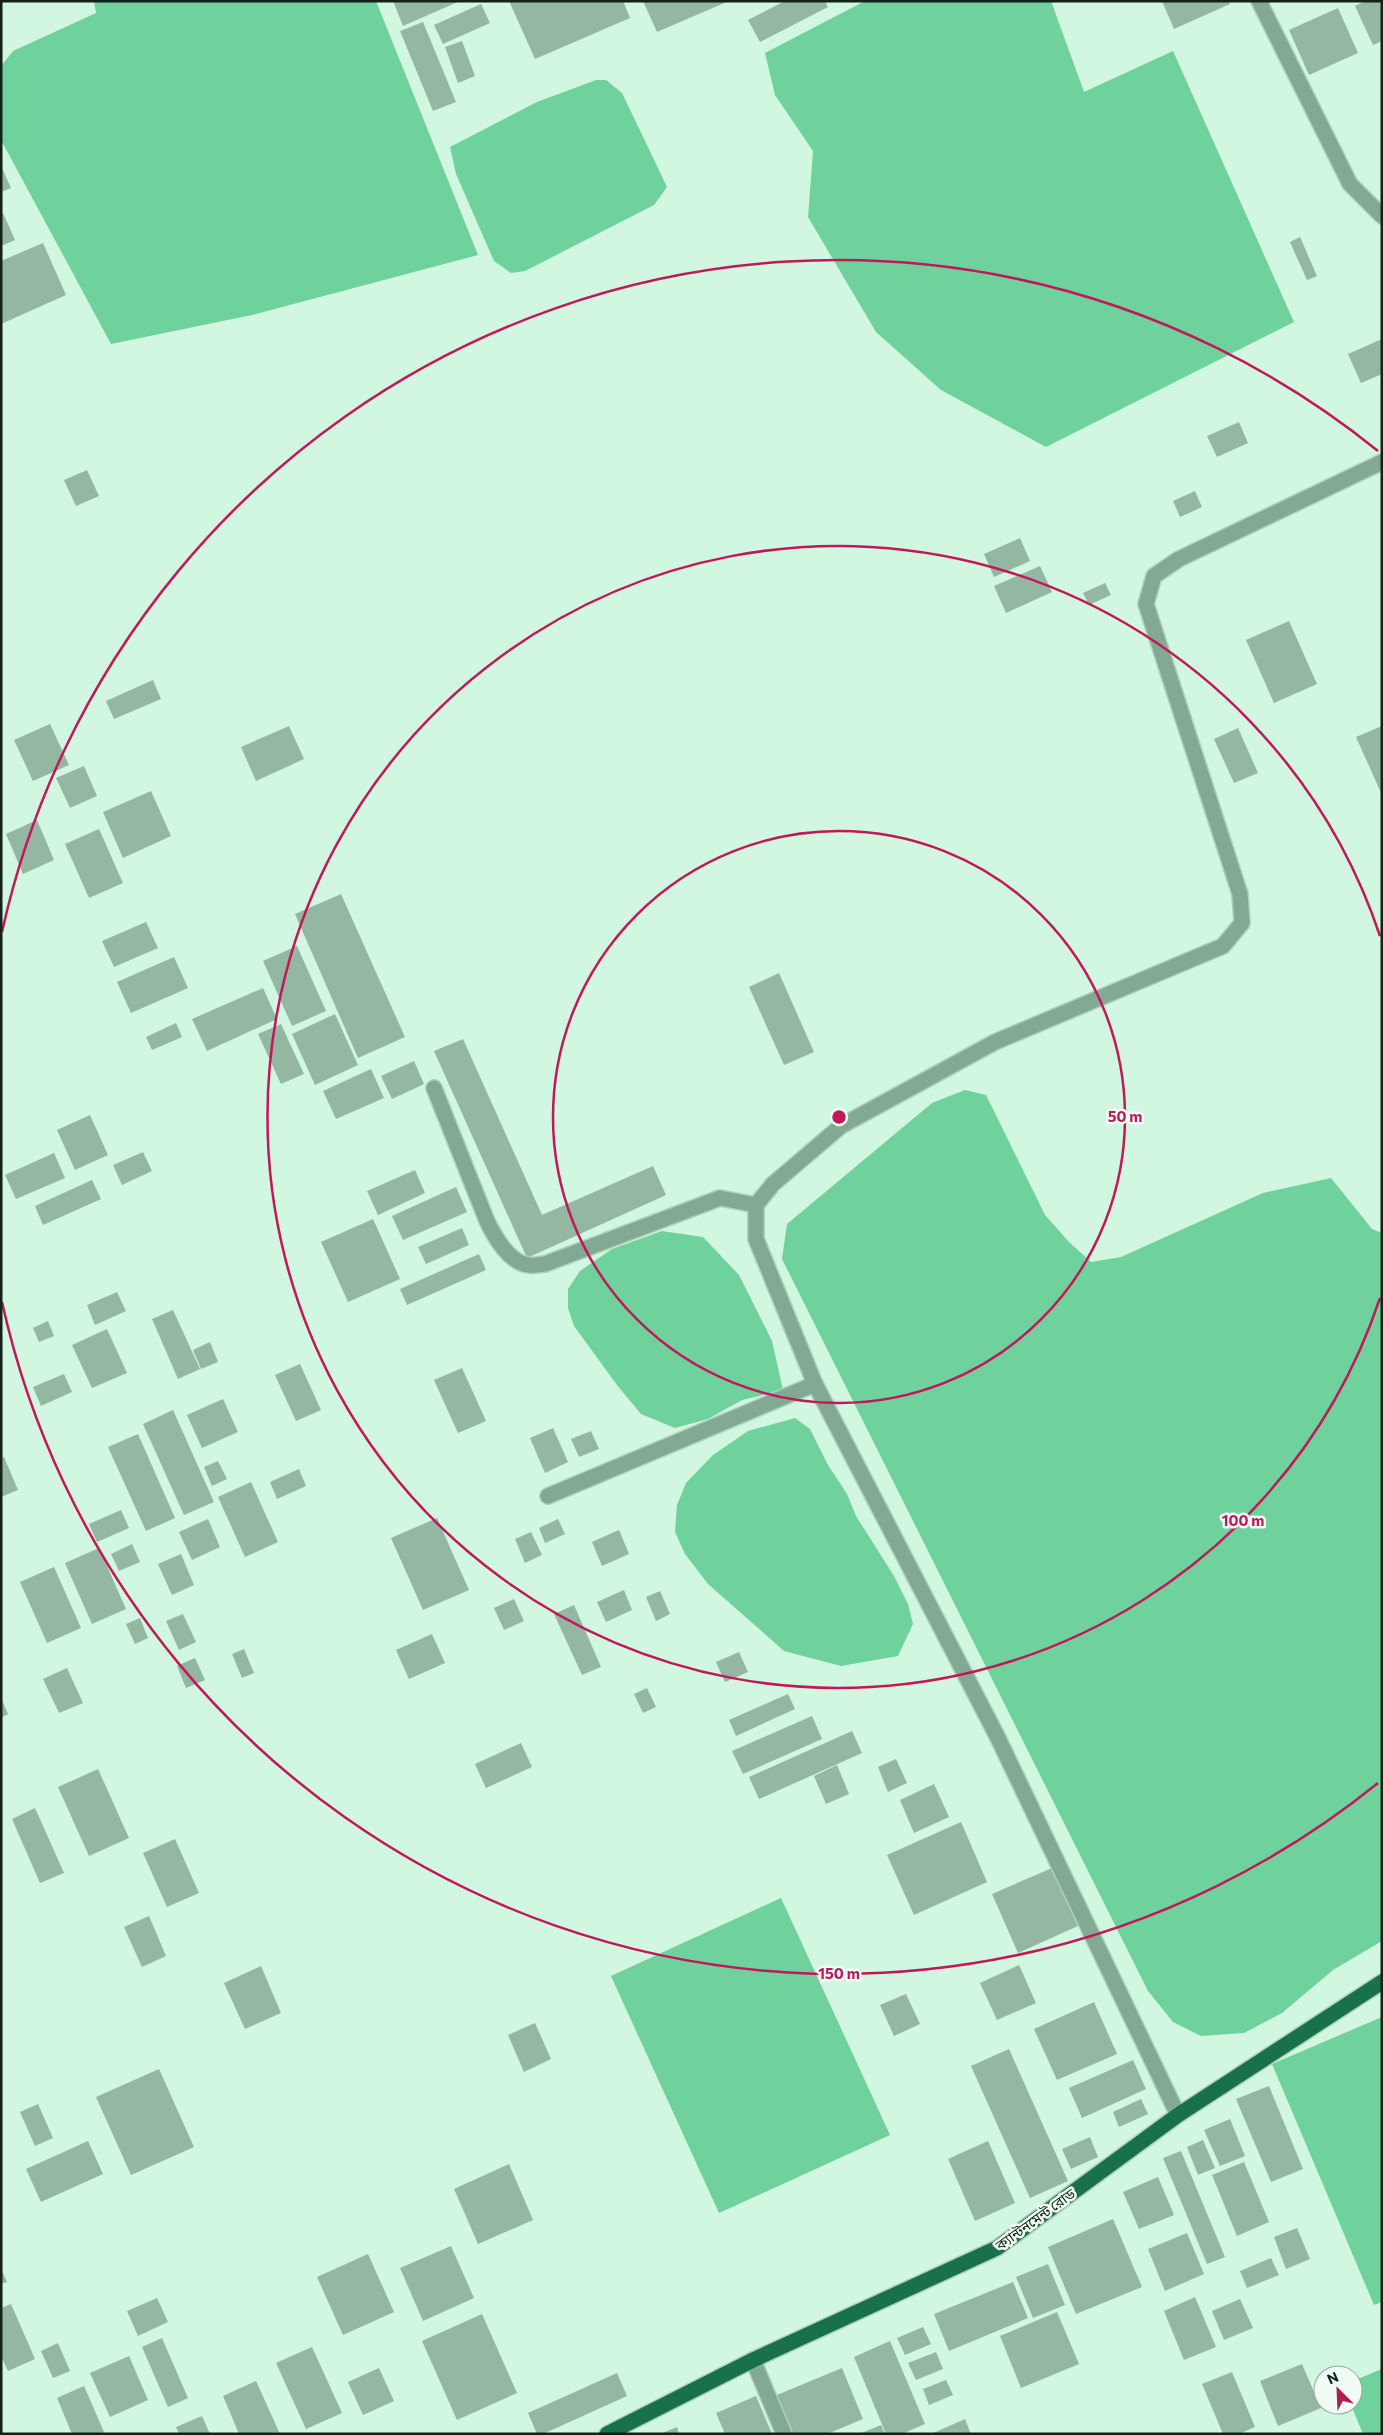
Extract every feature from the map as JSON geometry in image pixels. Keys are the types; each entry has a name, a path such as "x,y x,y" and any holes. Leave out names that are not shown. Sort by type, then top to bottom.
{"main road":[{"name":"ক্যান্টনমেন্ট রোড","path":"607,2434 753,2360 997,2248 1178,2115 1382,1982"}],"street":[{"path":"1259,1 1350,184 1382,216"},
{"path":"1178,2115 998,1738 815,1384 756,1239 756,1205 773,1184 841,1126 995,1042 1223,946 1242,923 1240,894 1146,604 1154,576 1179,559 1382,462"},
{"path":"434,1088 496,1240 510,1255 528,1266 546,1264 720,1198 756,1205"},
{"path":"548,1496 815,1384"},
{"path":"753,2360 784,2434"}],"shaded area":[{"path":"94,1 376,1 478,255 252,315 111,344 1,140 1,66 13,51 96,13"},
{"path":"865,1 1051,1 1084,92 1173,51 1294,322 1046,447 941,390 876,332 808,217 813,151 775,95 765,53"},
{"path":"596,80 606,80 622,93 667,187 654,205 525,271 511,273 494,261 456,174 450,147 537,102"},
{"path":"965,1090 986,1095 1045,1215 1069,1242 1091,1262 1121,1257 1263,1193 1331,1178 1372,1229 1382,1233 1382,1941 1333,1970 1282,2013 1244,2033 1201,2036 1173,2022 1148,1991 782,1259 787,1224 932,1103"},
{"path":"662,1231 703,1237 739,1275 772,1341 783,1390 742,1400 708,1419 675,1428 641,1414 617,1385 574,1326 568,1308 568,1289 580,1271 612,1249"},
{"path":"795,1418 810,1429 828,1465 847,1494 856,1516 894,1576 908,1604 913,1624 898,1656 841,1666 784,1651 708,1584 685,1554 675,1532 677,1505 686,1483 713,1455 748,1431"},
{"path":"781,1898 890,2135 719,2213 611,1976"},
{"path":"1382,2017 1382,2302 1374,2305 1272,2064"},
{"path":"1382,2369 1382,2434 1363,2434 1355,2415 1363,2415 1363,2377"}],"building":[{"path":"393,1 460,1 403,26"},
{"path":"509,1 623,1 630,18 535,59"},
{"path":"643,1 729,1 657,32"},
{"path":"785,1 825,1 828,7 760,42 748,20"},
{"path":"1162,1 1228,1 1230,4 1174,29"},
{"path":"1365,1 1382,1 1382,41 1373,45 1355,6"},
{"path":"481,4 490,23 443,44 434,25"},
{"path":"1338,8 1358,53 1309,75 1289,30"},
{"path":"423,22 456,102 433,111 400,31"},
{"path":"462,41 475,76 458,83 445,47"},
{"path":"1,166 11,188 1,192"},
{"path":"3,213 15,240 1,246 1,214"},
{"path":"1300,237 1317,276 1307,280 1290,242"},
{"path":"43,243 66,295 1,324 1,261"},
{"path":"1382,339 1382,374 1361,383 1348,354"},
{"path":"1239,422 1248,443 1217,457 1207,436"},
{"path":"87,470 99,496 76,506 64,480"},
{"path":"1195,491 1202,507 1180,517 1173,501"},
{"path":"1020,538 1030,561 994,577 984,554"},
{"path":"1040,566 1052,592 1006,613 994,586"},
{"path":"1105,583 1111,595 1089,605 1083,593"},
{"path":"1289,621 1317,684 1274,703 1246,640"},
{"path":"153,680 161,699 114,719 106,701"},
{"path":"50,724 69,765 33,781 14,740"},
{"path":"289,726 304,759 256,781 241,747"},
{"path":"1382,726 1382,795 1356,737"},
{"path":"1238,728 1258,773 1234,783 1214,739"},
{"path":"84,766 97,796 70,808 56,778"},
{"path":"151,791 171,836 123,858 103,812"},
{"path":"37,820 54,860 23,874 6,834"},
{"path":"99,829 123,883 89,898 65,844"},
{"path":"341,894 405,1037 358,1058 295,914"},
{"path":"146,922 158,948 114,967 102,941"},
{"path":"297,946 326,1011 292,1026 263,961"},
{"path":"174,957 188,988 131,1013 117,982"},
{"path":"779,973 814,1052 784,1065 749,987"},
{"path":"263,988 277,1019 207,1051 192,1019"},
{"path":"335,1014 358,1065 315,1085 292,1034"},
{"path":"176,1023 182,1037 152,1050 146,1037"},
{"path":"281,1024 304,1074 281,1084 258,1034"},
{"path":"463,1039 542,1215 653,1166 666,1195 527,1258 434,1051"},
{"path":"414,1061 424,1084 392,1099 381,1076"},
{"path":"371,1069 384,1098 336,1119 323,1091"},
{"path":"90,1115 108,1155 75,1170 57,1130"},
{"path":"143,1152 152,1171 122,1185 113,1165"},
{"path":"54,1153 65,1178 16,1199 5,1175"},
{"path":"415,1170 425,1193 378,1215 367,1191"},
{"path":"92,1180 101,1199 43,1225 35,1206"},
{"path":"456,1187 467,1212 403,1240 392,1216"},
{"path":"373,1219 400,1279 348,1302 321,1242"},
{"path":"462,1228 469,1245 426,1264 418,1247"},
{"path":"479,1254 486,1270 407,1305 400,1289"},
{"path":"117,1292 126,1311 95,1325 87,1305"},
{"path":"173,1310 200,1369 178,1379 152,1319"},
{"path":"48,1321 54,1336 39,1342 33,1328"},
{"path":"107,1329 127,1373 92,1388 72,1345"},
{"path":"210,1342 218,1362 201,1369 193,1350"},
{"path":"300,1364 321,1410 296,1421 275,1375"},
{"path":"462,1368 486,1421 458,1433 434,1380"},
{"path":"64,1374 72,1392 41,1406 33,1387"},
{"path":"223,1399 238,1432 202,1448 187,1415"},
{"path":"173,1410 214,1502 184,1515 143,1424"},
{"path":"553,1428 568,1462 545,1473 530,1438"},
{"path":"591,1431 599,1449 579,1457 571,1439"},
{"path":"138,1434 175,1518 146,1531 108,1447"},
{"path":"4,1457 18,1490 1,1497 1,1458"},
{"path":"218,1461 227,1479 212,1486 204,1467"},
{"path":"299,1469 306,1486 277,1499 270,1482"},
{"path":"251,1482 278,1542 245,1557 218,1497"},
{"path":"121,1510 129,1528 97,1542 89,1524"},
{"path":"437,1518 469,1590 423,1610 391,1538"},
{"path":"208,1519 220,1547 192,1560 179,1532"},
{"path":"558,1519 565,1534 545,1543 539,1528"},
{"path":"619,1530 629,1554 602,1566 592,1542"},
{"path":"531,1532 542,1555 525,1563 515,1539"},
{"path":"132,1544 140,1562 119,1571 111,1554"},
{"path":"99,1548 126,1609 92,1624 65,1563"},
{"path":"181,1554 194,1585 172,1595 158,1564"},
{"path":"54,1567 81,1628 47,1643 20,1582"},
{"path":"624,1590 632,1610 606,1622 597,1602"},
{"path":"660,1591 670,1614 656,1621 646,1597"},
{"path":"514,1599 524,1621 504,1630 494,1608"},
{"path":"574,1605 601,1667 582,1675 554,1614"},
{"path":"183,1614 196,1642 179,1650 166,1621"},
{"path":"140,1618 148,1638 135,1644 126,1624"},
{"path":"432,1634 445,1663 409,1679 396,1650"},
{"path":"244,1649 254,1673 242,1678 232,1654"},
{"path":"739,1652 748,1672 725,1682 716,1662"},
{"path":"195,1658 205,1680 186,1688 177,1666"},
{"path":"67,1668 83,1703 59,1713 43,1679"},
{"path":"647,1688 656,1707 643,1713 634,1694"},
{"path":"788,1694 795,1709 736,1736 729,1720"},
{"path":"1,1698 8,1714 1,1718"},
{"path":"812,1716 822,1739 743,1774 732,1751"},
{"path":"852,1731 862,1753 759,1799 749,1777"},
{"path":"521,1743 532,1767 486,1788 475,1764"},
{"path":"896,1759 907,1783 888,1792 878,1767"},
{"path":"837,1765 849,1794 826,1804 814,1776"},
{"path":"98,1769 129,1838 89,1856 58,1787"},
{"path":"934,1784 949,1817 914,1833 900,1800"},
{"path":"35,1808 64,1873 40,1883 12,1819"},
{"path":"961,1822 987,1882 914,1915 887,1855"},
{"path":"175,1839 199,1893 167,1907 143,1853"},
{"path":"1052,1868 1078,1926 1018,1953 992,1894"},
{"path":"149,1916 166,1956 142,1967 124,1927"},
{"path":"1019,1965 1036,2003 997,2020 980,1983"},
{"path":"261,1966 281,2013 245,2029 224,1983"},
{"path":"906,1994 920,2024 894,2036 880,2005"},
{"path":"1094,2002 1117,2054 1057,2080 1034,2029"},
{"path":"535,2023 551,2059 524,2072 508,2035"},
{"path":"1009,2049 1068,2181 1030,2198 971,2066"},
{"path":"1133,2060 1146,2089 1082,2118 1069,2088"},
{"path":"159,2069 194,2147 131,2175 96,2097"},
{"path":"1269,2086 1303,2169 1271,2182 1236,2099"},
{"path":"1141,2099 1148,2114 1119,2127 1113,2112"},
{"path":"38,2104 53,2138 35,2146 20,2112"},
{"path":"1230,2119 1245,2156 1220,2166 1204,2130"},
{"path":"1090,2137 1098,2157 1071,2169 1062,2149"},
{"path":"1203,2140 1215,2168 1198,2175 1187,2147"},
{"path":"88,2141 103,2174 41,2202 26,2169"},
{"path":"988,2141 1015,2203 975,2221 948,2159"},
{"path":"1181,2151 1225,2257 1207,2264 1163,2158"},
{"path":"1244,2162 1269,2222 1237,2236 1212,2175"},
{"path":"509,2164 533,2220 478,2244 454,2189"},
{"path":"1158,2177 1174,2215 1139,2229 1123,2192"},
{"path":"1113,2219 1142,2287 1076,2314 1048,2247"},
{"path":"1297,2228 1310,2259 1286,2269 1274,2237"},
{"path":"1187,2233 1204,2274 1165,2291 1148,2249"},
{"path":"451,2246 474,2298 423,2321 400,2268"},
{"path":"368,2254 394,2312 343,2335 317,2277"},
{"path":"1271,2258 1279,2275 1247,2288 1240,2271"},
{"path":"1048,2264 1065,2305 1033,2318 1016,2277"},
{"path":"1,2268 7,2282 1,2284"},
{"path":"1013,2282 1028,2318 949,2351 934,2314"},
{"path":"1195,2297 1216,2347 1184,2360 1164,2311"},
{"path":"157,2298 168,2322 138,2336 127,2311"},
{"path":"1240,2299 1253,2328 1224,2340 1212,2311"},
{"path":"11,2304 35,2359 8,2371 1,2356 1,2308"},
{"path":"1057,2312 1079,2364 1021,2388 1000,2336"},
{"path":"482,2314 517,2393 457,2420 422,2341"},
{"path":"923,2327 931,2344 905,2355 897,2338"},
{"path":"162,2338 188,2398 168,2407 142,2347"},
{"path":"890,2341 925,2424 902,2434 886,2434 854,2357"},
{"path":"58,2343 70,2371 53,2378 41,2351"},
{"path":"312,2347 342,2413 306,2429 276,2363"},
{"path":"936,2352 943,2369 916,2380 908,2363"},
{"path":"129,2356 148,2400 110,2417 90,2373"},
{"path":"1302,2364 1313,2389 1313,2411 1278,2426 1260,2381"},
{"path":"379,2368 394,2401 363,2415 348,2382"},
{"path":"842,2368 863,2419 827,2434 793,2434 777,2395"},
{"path":"1232,2372 1255,2427 1239,2434 1223,2434 1202,2384"},
{"path":"617,2373 627,2396 543,2434 537,2434 528,2413"},
{"path":"946,2380 953,2395 929,2405 923,2389"},
{"path":"256,2381 280,2434 239,2434 223,2396"},
{"path":"84,2386 104,2432 101,2434 72,2434 57,2398"},
{"path":"756,2396 772,2434 725,2434 716,2413"},
{"path":"202,2416 210,2434 179,2434 176,2427"},
{"path":"965,2419 971,2434 931,2434"},
{"path":"881,2425 885,2434 859,2434"},
{"path":"677,2427 679,2434 660,2434"}]}
